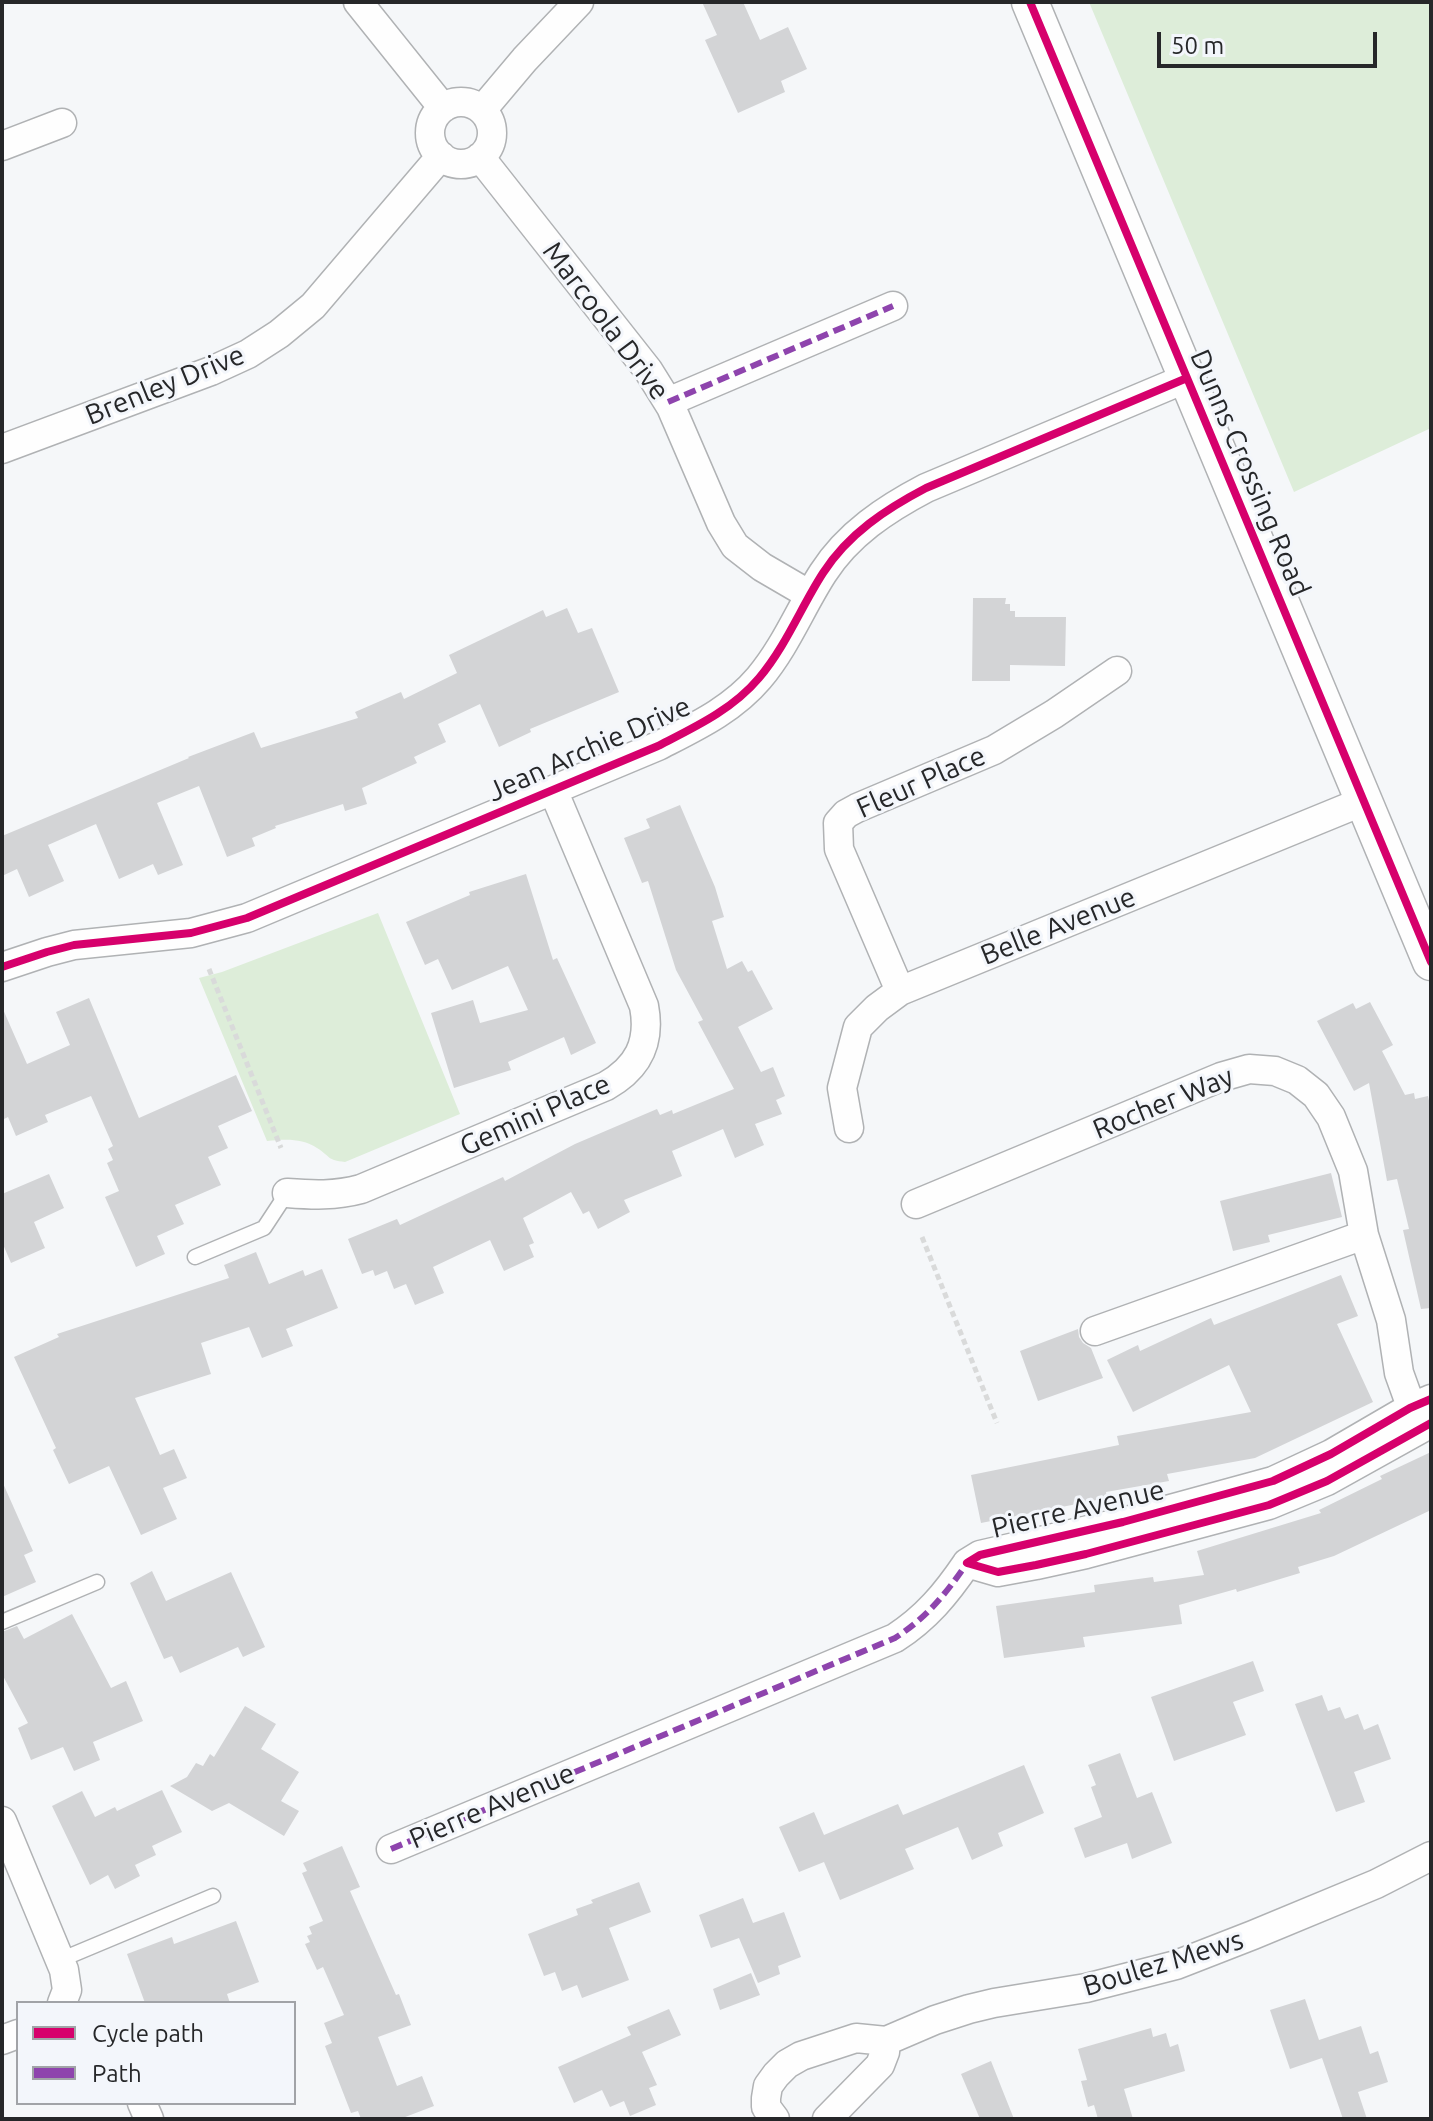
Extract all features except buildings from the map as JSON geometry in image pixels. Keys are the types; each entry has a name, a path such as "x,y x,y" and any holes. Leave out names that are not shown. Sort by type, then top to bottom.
{"street":[{"path":"358,2 443,108"},
{"path":"482,110 579,2"},
{"name":"Dunns Crossing Road","path":"1030,2 1431,962"},
{"path":"467,102 482,110 492,125 487,151 471,162 450,161 441,156 431,141 431,132 432,123 443,108 467,102"},
{"path":"2,146 62,123"},
{"name":"Brenley Drive","path":"2,449 211,371 248,354 279,334 313,306 441,156"},
{"name":"Marcoola Drive","path":"480,157 648,370 668,402 721,523 735,546 762,567 810,595"},
{"path":"668,402 893,306"},
{"name":"Jean Archie Drive","path":"2,967 74,945 178,935 247,918 658,746 712,718 759,678 780,649 825,570 854,535 892,506 926,488 1187,378"},
{"name":"Fleur Place","path":"900,991 839,849 838,823 857,808 994,750 1117,671"},
{"name":"Gemini Place","path":"287,1193 334,1195 369,1186 606,1086 632,1067 645,1038 647,1022 644,1006 553,790"},
{"name":"Belle Avenue","path":"849,1128 842,1088 858,1027 900,991 1364,801"},
{"name":"Rocher Way","path":"916,1204 1221,1077 1249,1069 1275,1071 1297,1080 1316,1095 1331,1117 1353,1171 1364,1235 1391,1320 1399,1373 1423,1415"},
{"path":"1095,1331 1364,1235"},
{"name":"Pierre Avenue","path":"391,1849 895,1638 917,1624 948,1591 967,1563 980,1555 1123,1522 1273,1481 1423,1415"},
{"path":"2,1821 64,1970 67,1990 63,2001"},
{"name":"Boulez Mews","path":"775,2119 766,2107 768,2086 787,2064 818,2049 856,2038 886,2041 969,2009 1086,1988 1176,1965 1376,1884 1431,1856"},
{"path":"827,2119 880,2065 886,2041"}],"lane":[{"path":"195,1257 264,1228 287,1193"},
{"path":"2,1622 97,1582"},
{"path":"60,1960 213,1896"}],"path":[{"path":"209,969 281,1148"},
{"path":"922,1237 997,1423"}],"green space":[{"path":"1089,2 1431,2 1431,428 1294,492"},
{"path":"378,913 460,1114 345,1162 332,1159 305,1142 267,1141 199,978"}],"marked path":[{"path":"668,402 893,306"},
{"path":"391,1849 895,1638 935,1605 967,1563"}],"cycle path":[{"path":"1030,2 1431,962"},
{"path":"2,967 74,945 191,933 247,918 658,746 712,717 759,678 833,559 882,514 926,488 1187,378"},
{"path":"1431,1399 1331,1454 1273,1481 1123,1522 980,1555 967,1563 998,1572 1036,1565 1269,1505 1327,1481 1431,1423"}]}
